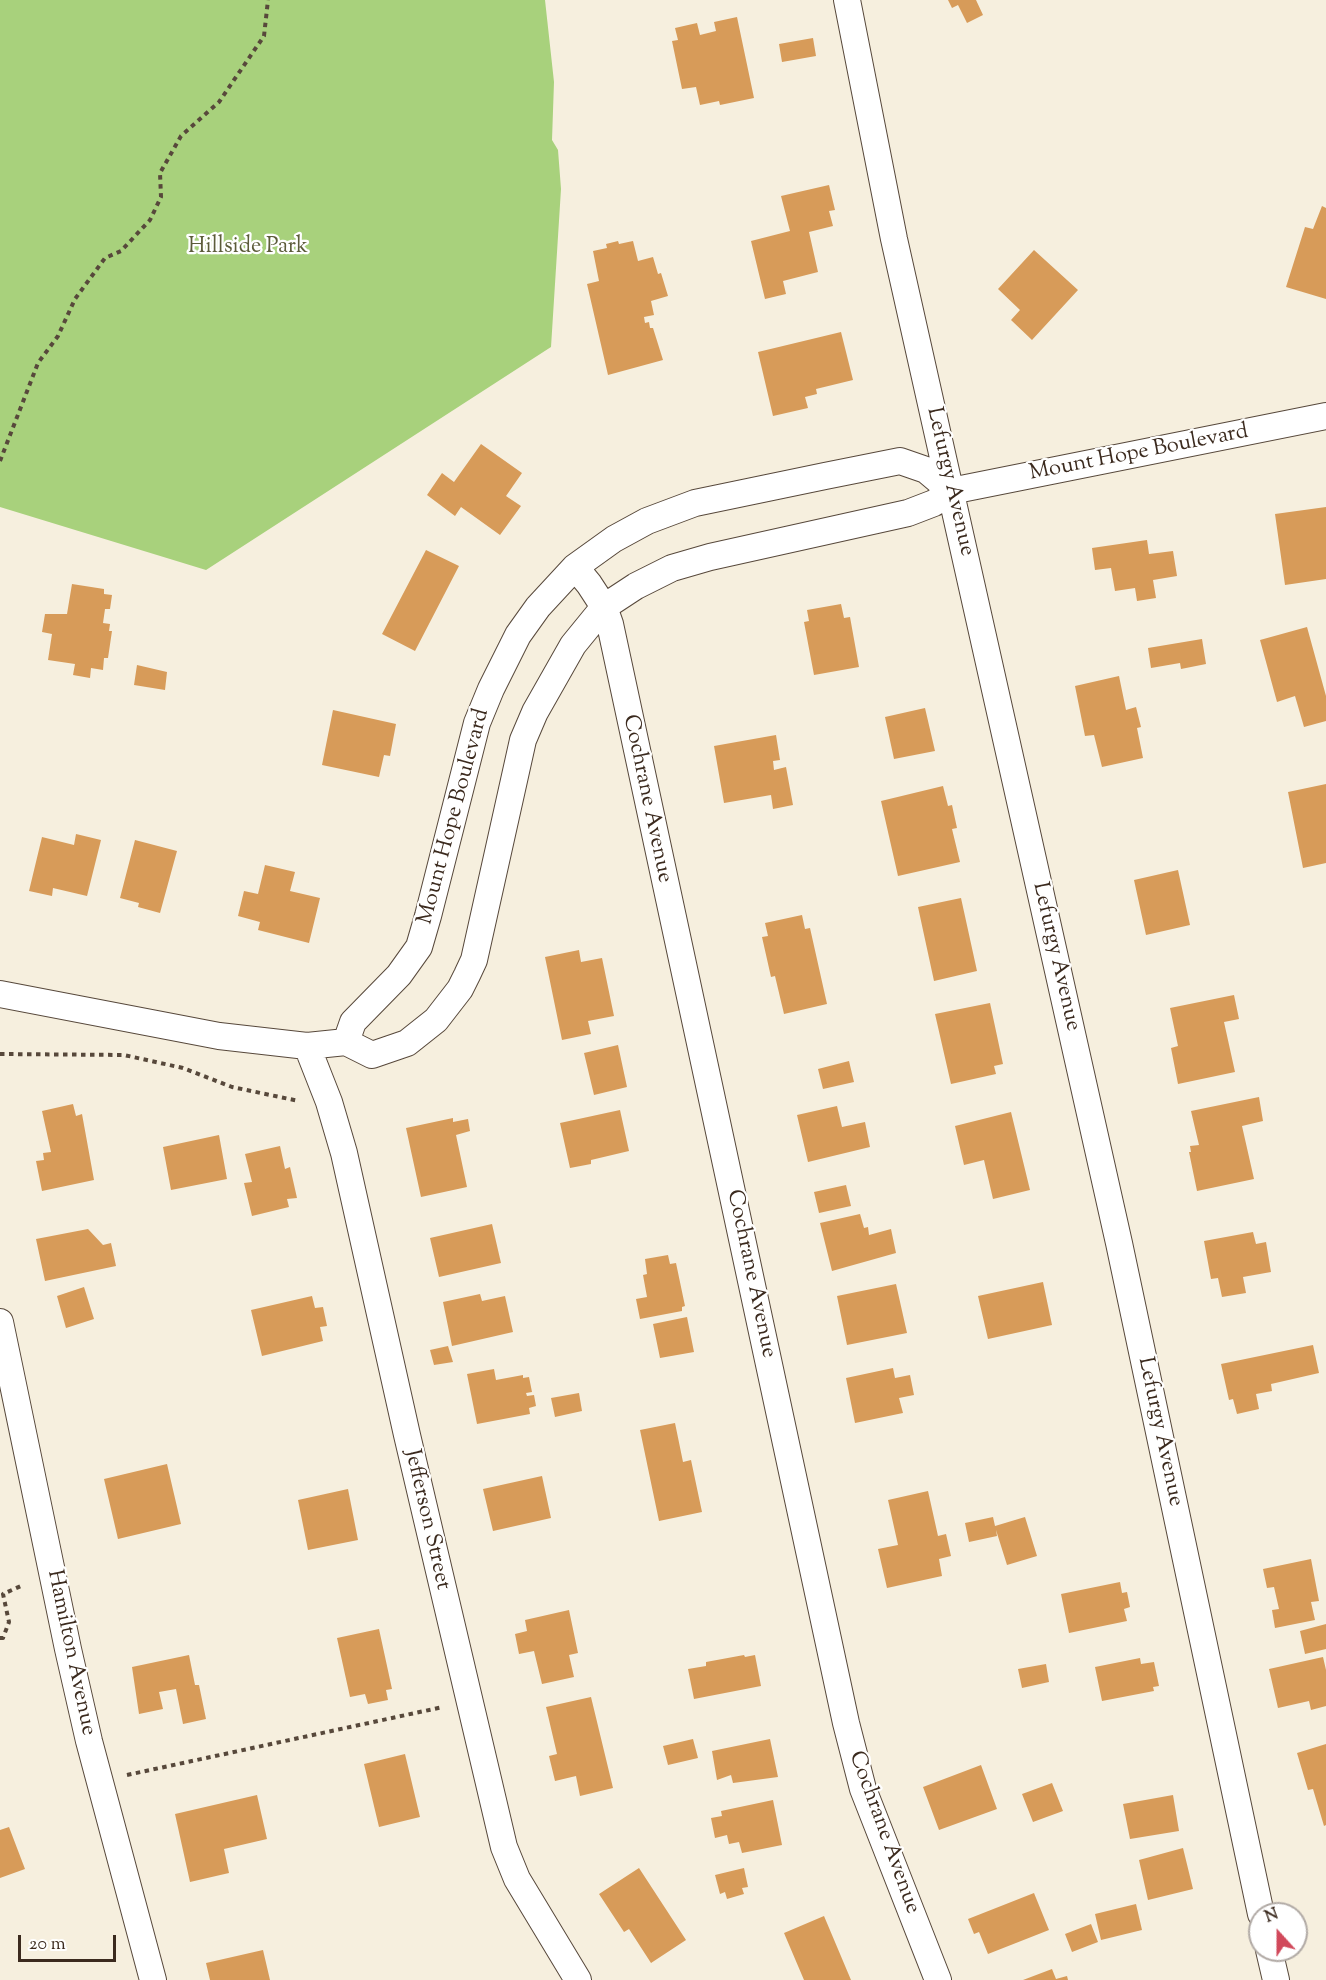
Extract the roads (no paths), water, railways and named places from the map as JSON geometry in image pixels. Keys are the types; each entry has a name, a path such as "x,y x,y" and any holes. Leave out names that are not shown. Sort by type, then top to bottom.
{"street":[{"name":"Lefurgy Avenue","path":"847,0 894,239 1119,1243 1259,1902"},
{"name":"Mount Hope Boulevard","path":"951,491 926,470 900,461 825,476 695,503 656,517 614,539 575,567 538,607 518,635 477,723 419,946 399,975 353,1022 346,1042 372,1055 407,1043 436,1020 460,989 474,960 523,740 535,712 573,645 604,607 636,586 672,568 710,557 908,513 934,503 951,491 1326,416"},
{"name":"Cochrane Avenue","path":"575,567 590,584 604,607 610,624 846,1723 863,1789 938,1980"},
{"path":"0,994 219,1036 307,1046 346,1042"},
{"name":"Jefferson Street","path":"307,1046 329,1102 344,1153 468,1701 504,1847 531,1903 578,1980"},
{"name":"Hamilton Avenue","path":"0,1322 68,1649 100,1781 153,1980"},
{"path":"1271,1962 1275,1980"}],"park label":[{"name":"Hillside Park","path":"248,248"}]}
